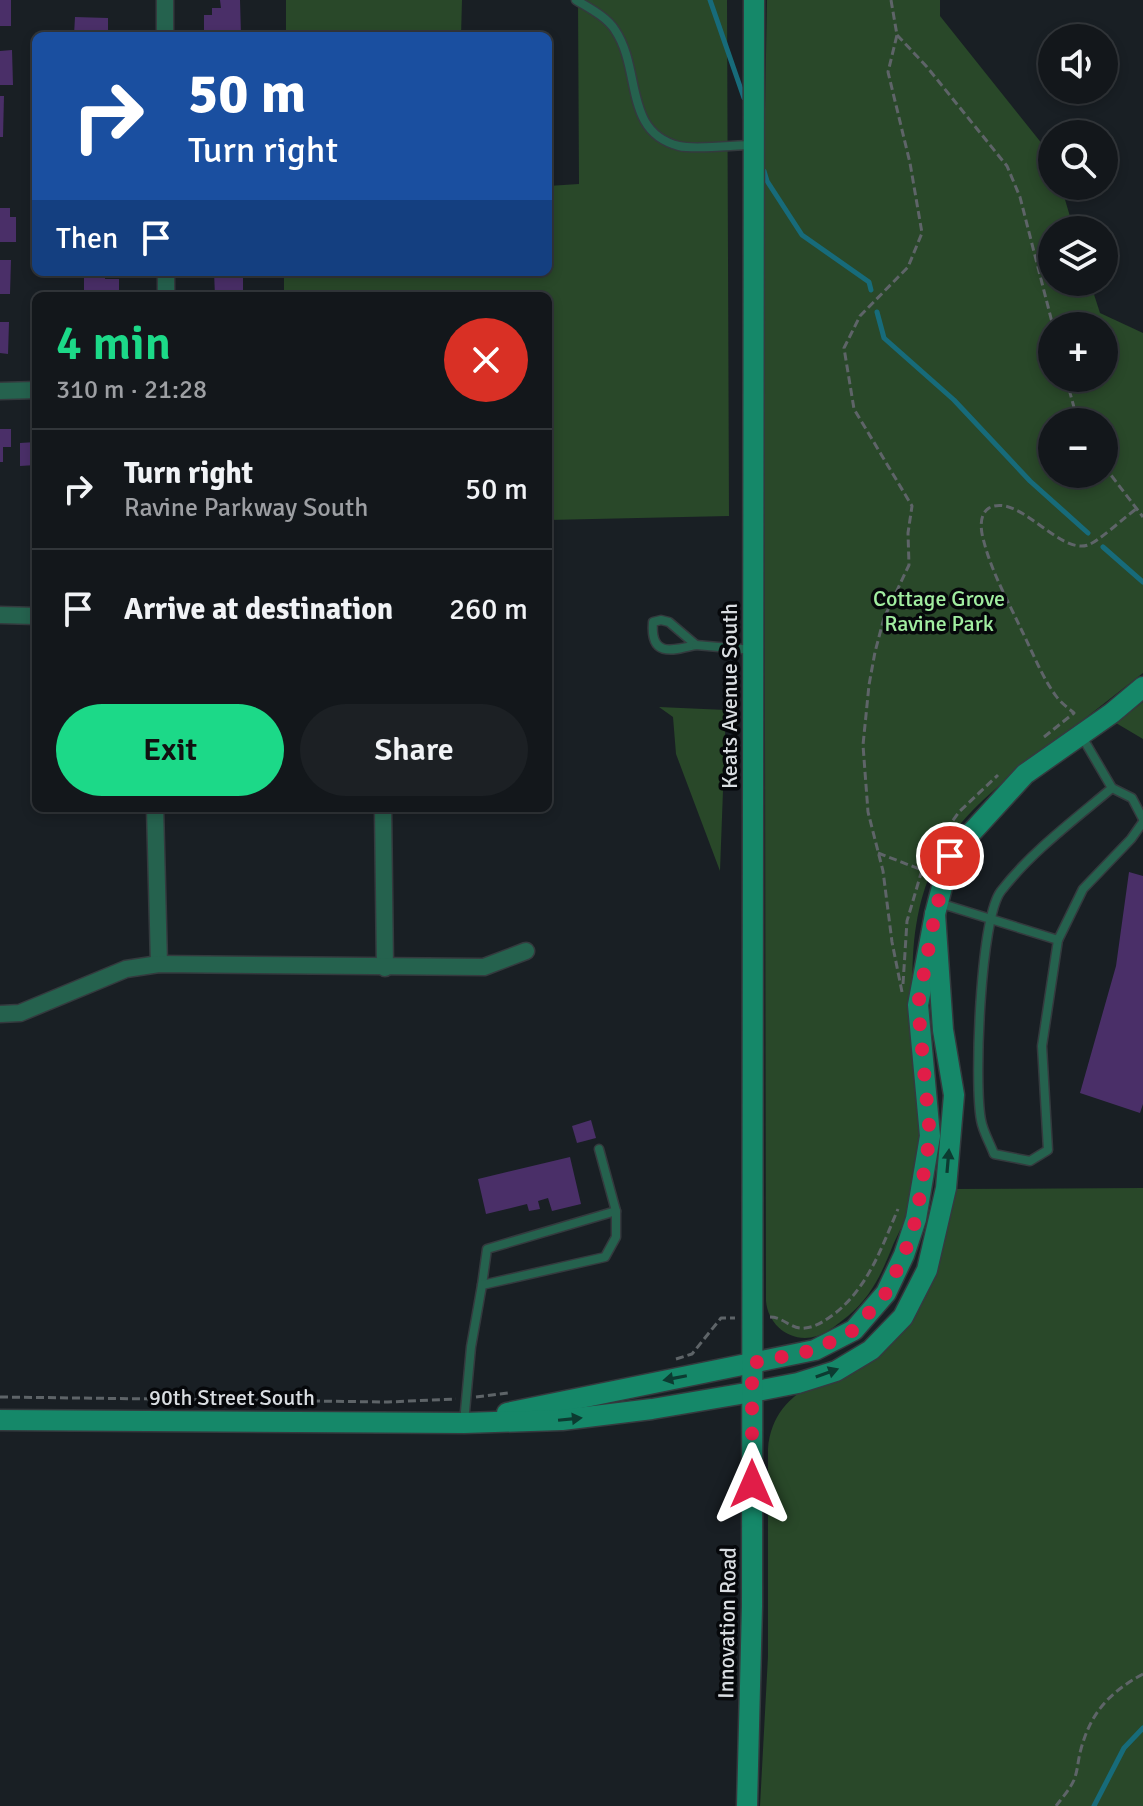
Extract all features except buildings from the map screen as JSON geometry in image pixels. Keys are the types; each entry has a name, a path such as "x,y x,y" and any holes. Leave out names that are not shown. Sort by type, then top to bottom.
{"street":[{"path":"165,0 165,32"},
{"name":"Keats Avenue South","path":"752,1392 754,0"},
{"path":"0,391 32,390"},
{"path":"0,615 32,616"},
{"path":"937,908 950,856 1025,774 1143,687"},
{"path":"155,812 159,964"},
{"path":"383,812 385,968"},
{"name":"90th Street South","path":"464,1423 575,1397 815,1350 854,1330 886,1293 904,1255 916,1219 930,1136 918,1005 937,908"},
{"name":"90th Street South","path":"0,1420 464,1423 562,1420 752,1392 798,1383 836,1371 871,1350 903,1317 927,1270 946,1188 954,1095 943,1030 937,908"},
{"path":"0,1014 20,1013 126,969 159,964 484,967 526,951"},
{"name":"Innovation Road","path":"747,1806 752,1606 752,1392"}],"lane":[{"path":"576,0 614,27 628,56 643,122 659,138 682,147 754,145"},
{"path":"696,645 669,622 653,622 652,634 655,644 661,649 673,651 696,645 753,650"},
{"path":"1080,735 1112,788 1132,798 1143,820 1131,839 1083,889 1058,940 1042,1046 1048,1150 1030,1161 994,1154 981,1120 978,1018 998,894 1051,840 1112,788"},
{"path":"937,908 992,920 1058,940"},
{"path":"482,1285 605,1257 616,1237 616,1211 599,1149"},
{"path":"464,1423 471,1347 487,1249 616,1211"}],"path":[{"path":"891,0 897,35 888,72 910,163 922,233 908,267 860,316 844,348 854,409 912,506 908,533 909,565 884,618 865,714 864,780 903,997 907,921 922,870 949,824 971,799 1005,769"},
{"path":"897,35 947,90 1007,166 1020,197 1049,312"},
{"path":"1118,485 1143,517"},
{"path":"1040,741 1074,713 1057,698 1000,583 984,542 981,526 983,515 989,508 1000,506 1016,510 1060,539 1075,546 1087,546 1136,509"},
{"path":"878,853 922,870"},
{"path":"666,1363 692,1354 721,1318 778,1317 796,1329 818,1325 850,1302 873,1268 904,1196"},
{"path":"0,1397 388,1402 468,1398 521,1391"},
{"path":"1056,1806 1074,1780 1081,1747 1106,1698 1123,1684 1143,1674"}],"green space":[{"path":"286,0 462,0 461,32 286,32"},
{"path":"578,0 727,0 729,516 552,520 552,292 284,292 284,276 552,276 552,186 579,184"},
{"name":"Cottage Grove Ravine Park","path":"767,0 940,0 940,16 1038,139 1038,200 1065,200 1070,216 1038,216 1038,296 1095,296 1100,312 1038,312 1038,392 1118,392 1118,321 1143,333 1143,673 986,798 959,826 937,859 923,894 913,965 920,1111 918,1184 910,1210 880,1275 863,1301 848,1316 817,1336 799,1337 783,1331 771,1318 766,1301 764,163"},
{"path":"1143,702 1143,739 1116,723"},
{"path":"659,707 726,710 720,871 676,754 673,717"},
{"path":"1143,1188 1143,1806 760,1806 768,1656 768,1449 773,1426 783,1409 796,1395 813,1384 886,1343 909,1297 951,1189"}],"waterway":[{"path":"710,0 744,98"},
{"path":"764,171 767,181 802,235 869,282 871,290"},
{"path":"877,312 884,338 954,400 1030,481 1088,533"},
{"path":"1103,547 1143,582"},
{"path":"1094,1806 1124,1748 1143,1728"}],"route":[{"path":"752,1484 752,1363 815,1350 854,1330 886,1293 904,1255 916,1219 930,1136 918,1005 935,914 950,856"}]}
